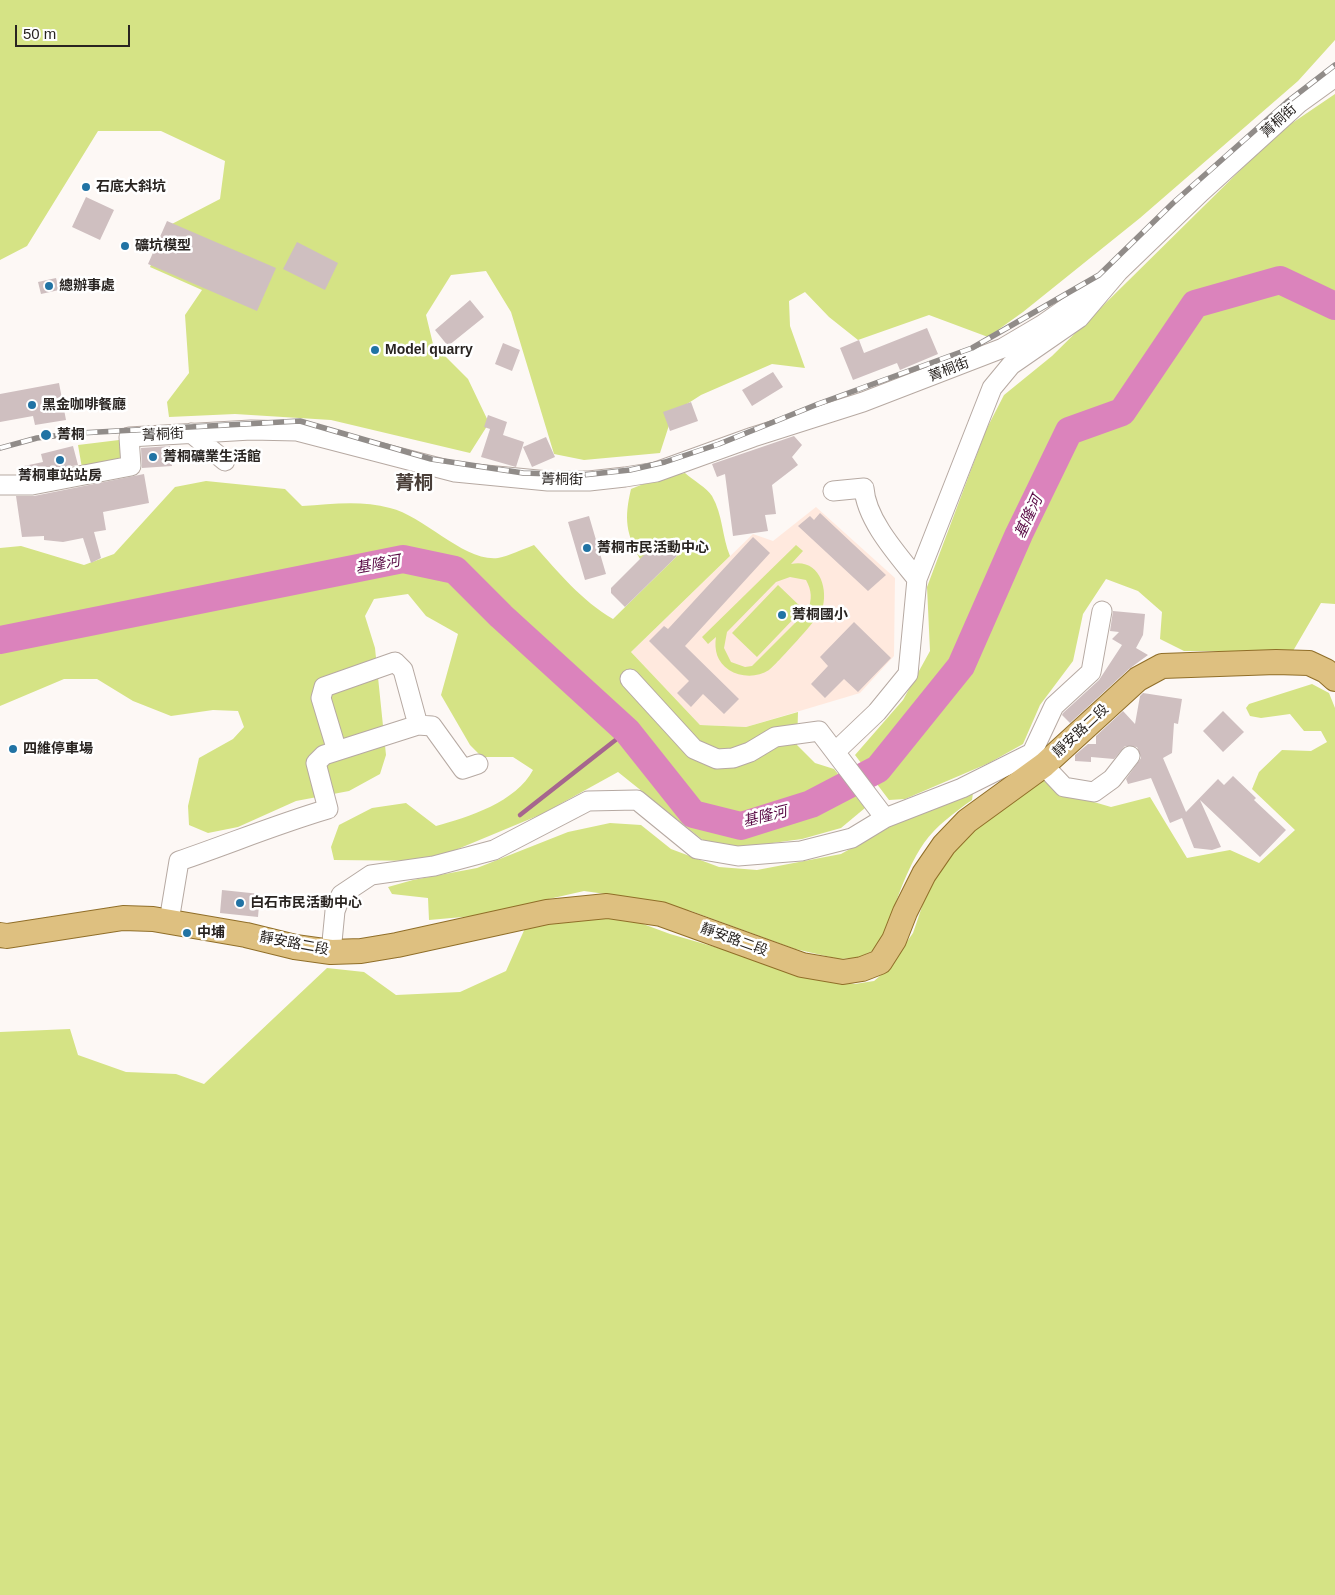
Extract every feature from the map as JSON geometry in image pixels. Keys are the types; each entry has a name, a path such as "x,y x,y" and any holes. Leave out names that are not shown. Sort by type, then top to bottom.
{"main road":[{"name":"靜安路二段","path":"0,934 7,936 124,918 169,921 331,952 397,945 546,912 607,906 661,914 802,965 843,972 862,969 880,962 894,940 905,912 924,874 944,845 967,821 1038,759 1138,679 1162,666 1309,663 1326,671 1335,679"}],"street":[{"name":"菁桐街","path":"838,756 908,674 918,580 992,388 1011,365 1079,318 1118,272 1266,132 1299,103 1335,76"},
{"name":"菁桐街","path":"0,485 32,485 131,466 129,436 251,430 298,431 455,472 530,480 589,481 648,473 702,456 753,436 863,402 1003,348 1042,325 1118,272"},
{"path":"191,433 226,461"},
{"path":"833,491 864,488 865,502 891,547 918,580"},
{"path":"1038,759 1054,706 1091,672 1102,611"},
{"path":"337,751 321,698 324,687 395,662 404,670 418,725"},
{"path":"630,679 694,749 717,759 733,758 750,752 775,737 819,731 880,811"},
{"path":"169,921 179,862 231,844 274,825 328,809 316,762 324,755 418,725 432,726 463,769 478,764"},
{"path":"1038,759 1064,786 1094,792 1112,779 1130,756"},
{"path":"331,952 334,911 341,895 371,874 434,866 494,850 588,801 637,800 697,850 738,856 801,851 852,838 880,811 962,788 1038,759"}],"shaded area":[{"name":"菁桐國小","path":"816,507 895,578 894,656 860,693 746,727 700,725 631,652 753,534 773,541"}],"green space":[{"path":"0,0 1335,0 1335,40 1298,81 1140,218 1023,312 988,337 929,315 858,340 829,317 805,292 789,301 790,326 805,368 772,364 701,395 673,413 660,453 584,460 554,454 511,312 486,271 451,275 426,315 433,344 468,379 489,423 470,453 331,420 235,414 169,417 167,402 189,373 185,315 202,290 150,267 168,226 220,199 225,161 161,131 98,131 27,246 0,260"},
{"path":"1335,94 1335,604 1321,603 1293,651 1184,651 1160,639 1162,612 1138,591 1106,579 1083,614 1073,661 1040,705 1023,744 989,763 905,799 889,800 855,755 903,700 930,651 927,587 986,430 1004,395 1052,356 1279,132"},
{"path":"119,440 122,463 82,468 78,445"},
{"path":"685,473 710,493 716,503 730,556 631,652 700,725 746,727 798,712 797,745 815,763 834,769 865,808 841,828 802,839 743,847 704,841 618,772 542,814 429,861 334,860 331,847 339,825 372,808 406,803 436,826 491,807 515,791 533,770 513,757 482,757 470,745 441,695 458,634 426,616 408,594 374,599 365,616 375,648 386,755 380,774 349,791 296,801 238,827 208,833 189,825 188,806 199,758 233,739 244,727 238,711 213,710 171,716 133,701 97,679 64,679 0,706 0,548 21,546 84,565 114,554 175,487 206,481 285,489 302,506 357,503 390,508 416,520 458,546 485,557 498,558 534,545 561,576 581,595 613,619 677,556 640,559 628,526 627,509 631,489 658,478"},
{"path":"796,545 803,551 791,564 801,563 809,566 820,576 824,593 822,610 780,660 764,673 743,675 729,670 719,659 716,651 716,637 708,644 702,637","holes":["790,577 806,580 811,595 808,610 752,666 745,667 731,662 724,648 727,632 776,582"]},
{"path":"778,585 803,609 757,657 732,633"},
{"path":"1312,684 1329,693 1335,708 1335,1595 0,1595 0,1032 70,1029 78,1055 126,1072 176,1074 204,1084 327,968 364,972 396,995 460,992 506,971 526,926 594,917 627,918 670,934 815,976 855,984 874,981 887,970 913,933 927,892 946,856 972,828 1041,777 1063,793 1111,807 1150,797 1187,858 1230,850 1259,863 1295,830 1252,789 1259,772 1282,750 1311,751 1327,742 1321,731 1304,731 1290,714 1261,718 1250,716 1246,708 1249,704"},
{"path":"973,793 972,800 940,825 924,843 904,881 877,949 857,958 839,959 795,949 691,911 627,897 584,891 474,916 429,920 428,898 392,894 388,887 413,880 477,868 568,832 610,823 641,825 671,849 719,867 757,870 841,854 895,824"}],"building":[{"path":"86,197 114,210 100,240 72,227"},
{"path":"167,221 276,268 257,311 148,264"},
{"path":"297,242 338,263 325,290 283,269"},
{"name":"總辦事處","path":"56,278 59,290 41,294 38,282"},
{"path":"470,300 484,317 448,346 435,330"},
{"path":"927,328 938,354 900,370 897,363 853,380 840,348 859,340 864,353"},
{"path":"503,343 520,350 512,371 495,364"},
{"path":"773,372 783,387 752,406 742,390"},
{"name":"黑金咖啡餐廳","path":"59,383 66,420 35,425 33,416 0,422 0,394"},
{"path":"691,402 698,421 670,431 663,412"},
{"path":"488,415 507,422 503,435 524,442 516,467 481,457 490,429 484,427"},
{"path":"794,436 802,445 792,457 798,465 772,485 776,514 765,515 768,531 733,536 725,474 717,477 712,464"},
{"path":"546,437 555,457 532,467 523,447"},
{"name":"菁桐車站站房","path":"73,446 78,465 26,474 24,466 43,462 41,454"},
{"name":"菁桐礦業生活館","path":"170,446 172,466 142,468 141,448"},
{"path":"144,474 149,503 103,512 106,530 94,532 101,558 91,563 83,538 63,542 44,540 44,536 22,537 16,496 34,496"},
{"path":"820,513 886,575 868,591 798,526 810,516 814,520"},
{"name":"菁桐市民活動中心","path":"589,516 606,574 585,580 568,522"},
{"path":"753,537 770,553 685,646 739,699 724,714 703,694 691,707 677,693 689,681 649,641 664,626 668,629"},
{"path":"660,539 677,556 625,607 611,593 611,588"},
{"path":"1113,611 1145,614 1143,635 1136,648 1148,655 1129,669 1070,723 1062,715 1063,713 1099,680 1122,645 1112,639 1119,632 1110,631"},
{"path":"854,622 891,658 858,692 844,679 825,698 811,684 828,666 820,657"},
{"path":"1143,693 1182,699 1178,724 1174,723 1172,753 1163,758 1186,812 1218,779 1224,785 1233,776 1256,798 1254,800 1286,830 1260,857 1200,800 1221,847 1212,850 1194,848 1182,818 1170,823 1151,778 1128,784 1126,779 1141,758 1137,747 1125,746 1114,759 1091,757 1091,762 1075,761 1075,755 1088,744 1096,744 1096,736 1123,711 1135,724 1140,696"},
{"path":"1223,711 1244,732 1223,752 1203,731"},
{"name":"白石市民活動中心","path":"222,890 260,894 258,917 220,913"}],"waterway":[{"name":"基隆河","path":"0,640 403,559 455,570 501,616 627,731 693,814 741,826 811,804 878,769 961,666 1019,534 1069,431 1122,412 1195,304 1280,280 1335,306"},
{"path":"520,815 627,731"}],"railway":[{"path":"0,448 37,438 80,433 300,421 431,459 523,473 583,475 630,470 665,462 719,444 818,404 972,348 1099,275 1173,203 1287,102 1335,65"}],"place":[{"name":"石底大斜坑","path":"86,187"},
{"name":"礦坑模型","path":"125,246"},
{"name":"總辦事處","path":"49,286"},
{"name":"Model quarry","path":"375,350"},
{"name":"黑金咖啡餐廳","path":"32,405"},
{"name":"菁桐","path":"46,435"},
{"name":"菁桐礦業生活館","path":"153,457"},
{"name":"菁桐車站站房","path":"60,460"},
{"name":"菁桐市民活動中心","path":"587,548"},
{"name":"菁桐國小","path":"782,615"},
{"name":"四維停車場","path":"13,749"},
{"name":"白石市民活動中心","path":"240,903"},
{"name":"中埔","path":"187,933"}],"district":[{"name":"菁桐","path":"414,484"}]}
